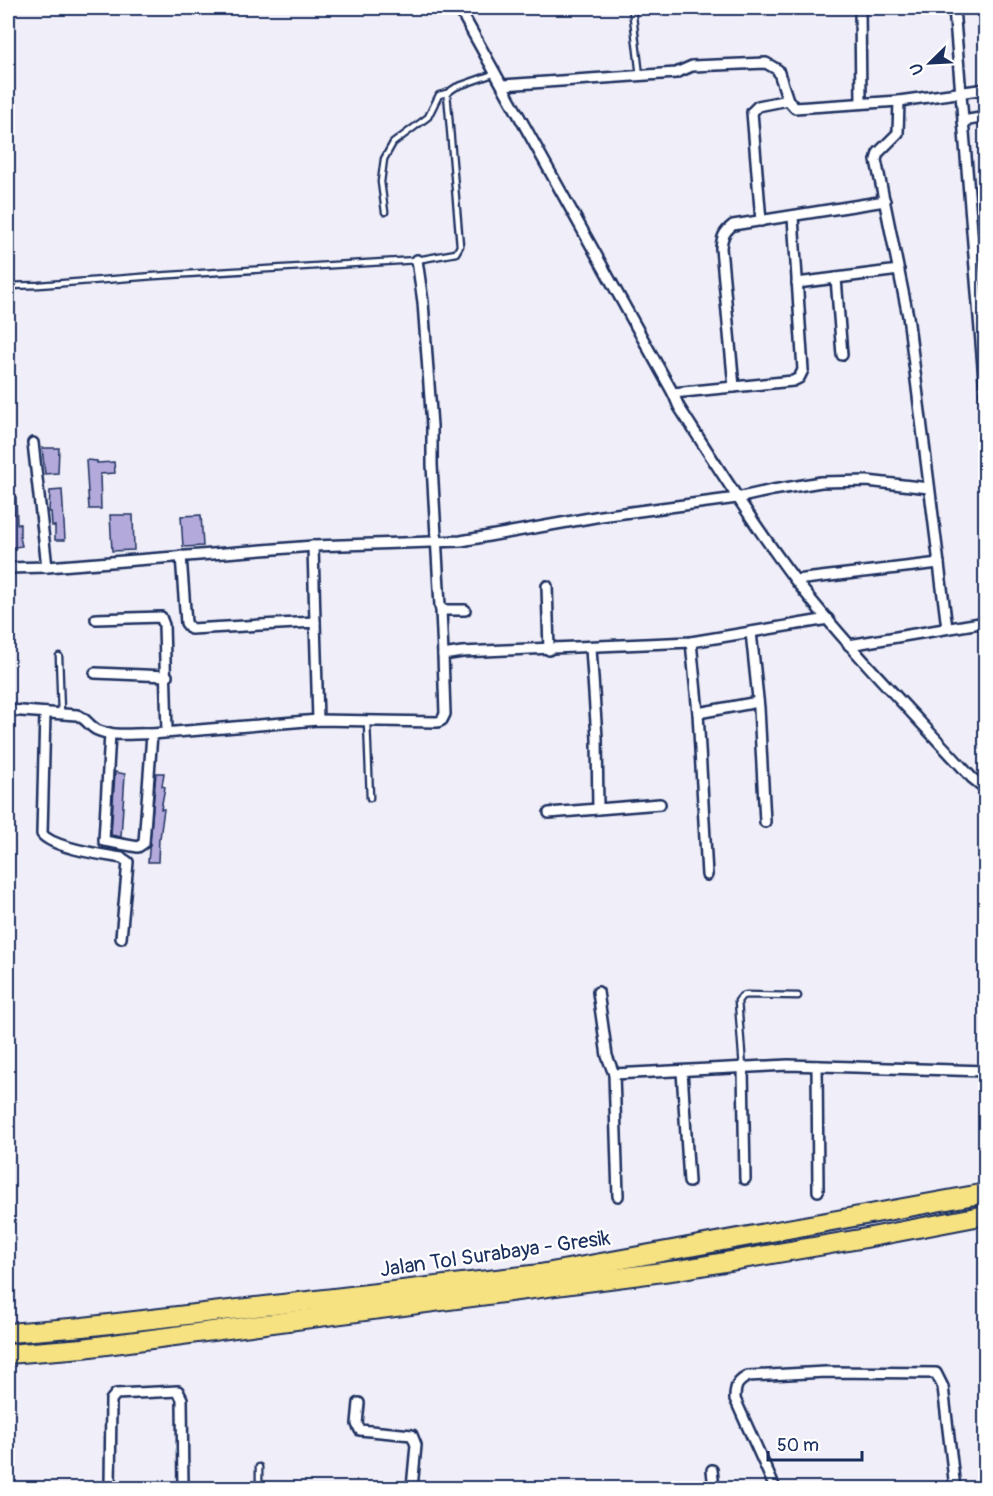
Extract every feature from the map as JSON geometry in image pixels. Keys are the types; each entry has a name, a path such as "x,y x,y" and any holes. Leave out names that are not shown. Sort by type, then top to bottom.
{"highway":[{"name":"Jalan Tol Surabaya - Gresik","path":"8,1333 82,1327 540,1274 986,1193"},
{"name":"Jalan Tol Surabaya - Gresik","path":"8,1354 83,1348 667,1272 986,1215"}],"street":[{"path":"459,8 679,407 737,498 796,580 849,645 972,778 986,789"},
{"path":"860,8 861,104"},
{"path":"954,8 986,404"},
{"path":"503,85 676,73 692,66 766,63 778,70 788,100 795,108 899,101 986,89"},
{"path":"761,221 752,112 758,106 788,100"},
{"path":"899,101 898,133 877,157 908,316 947,628"},
{"path":"963,120 986,117"},
{"path":"734,387 721,248 726,231 733,225 885,201"},
{"path":"673,393 793,381 799,378 803,370 794,217"},
{"path":"8,710 77,715 87,720 97,730 110,733 152,734 318,720 438,722 442,720 445,714 443,655 432,465 432,426 423,302 417,260"},
{"path":"797,283 899,270"},
{"path":"836,278 842,355"},
{"path":"33,443 47,567"},
{"path":"8,568 47,567 313,546 469,540 601,516 737,498 773,489 821,482 867,481 928,488"},
{"path":"313,546 318,720"},
{"path":"181,556 186,623 191,629 315,622"},
{"path":"796,580 939,563"},
{"path":"547,586 549,650"},
{"path":"441,610 465,610"},
{"path":"96,619 161,617 165,625 167,732"},
{"path":"443,655 462,652 549,650 690,642 828,620"},
{"path":"849,645 986,622"},
{"path":"751,632 758,702 765,822"},
{"path":"690,642 698,713 707,875"},
{"path":"591,648 597,738 598,809"},
{"path":"95,673 166,676"},
{"path":"698,713 758,702"},
{"path":"45,712 42,834 46,839 75,849 122,858 128,862 121,938"},
{"path":"110,733 104,841 138,847 144,843 152,734"},
{"path":"549,813 660,804"},
{"path":"598,992 607,1056 614,1074 618,1196"},
{"path":"614,1074 788,1065 986,1071"},
{"path":"817,1066 818,1191"},
{"path":"743,1068 745,1179"},
{"path":"682,1071 689,1182"},
{"path":"775,1488 735,1399 736,1386 739,1381 748,1376 826,1372 936,1373 943,1386 955,1488"},
{"path":"110,1488 111,1400 113,1397 116,1394 178,1390 182,1399 183,1488"},
{"path":"359,1403 357,1424 360,1430 412,1435 416,1444 412,1488"},
{"path":"712,1470 714,1488"}],"lane":[{"path":"632,8 639,75"},
{"path":"385,212 381,182 384,159 393,143 428,117 439,95 496,73"},
{"path":"8,286 417,260 456,253 460,246 447,93"},
{"path":"59,656 61,713"},
{"path":"368,722 370,798"},
{"path":"743,1068 738,1001 740,998 746,995 798,996"},
{"path":"259,1467 259,1488"}],"building":[{"path":"42,448 59,448 58,473 45,474"},
{"path":"86,460 97,461 97,463 114,462 115,473 100,474 101,509 89,509"},
{"path":"62,490 65,540 55,540 55,526 52,526 51,512 49,512 50,491"},
{"path":"16,497 17,524 20,524 22,546 9,548 8,498"},
{"path":"110,515 133,515 134,550 112,551"},
{"path":"201,515 203,546 183,547 181,516"},
{"path":"115,772 125,774 121,837 111,835"},
{"path":"156,773 164,773 162,786 165,787 161,809 164,809 158,862 148,862"}]}
